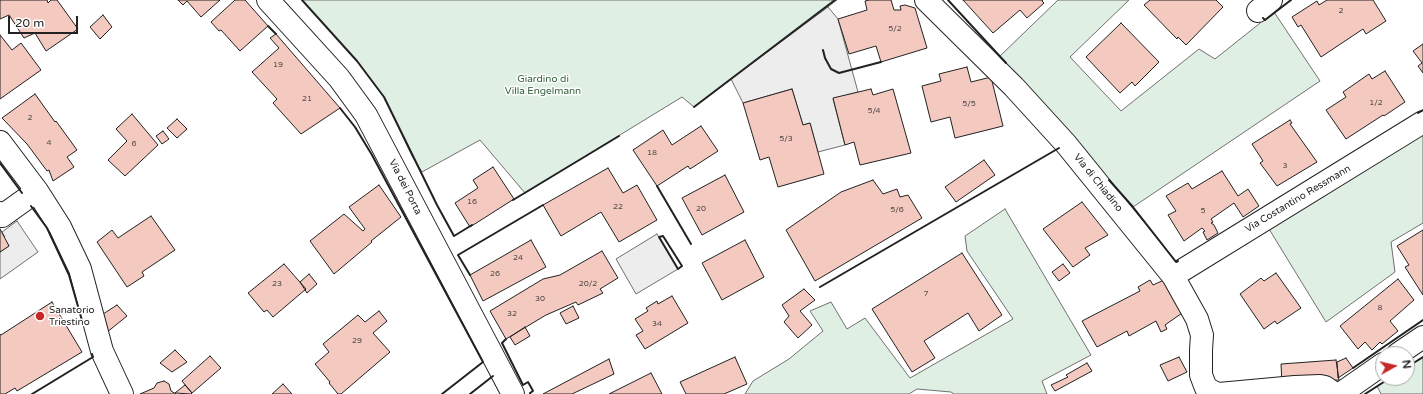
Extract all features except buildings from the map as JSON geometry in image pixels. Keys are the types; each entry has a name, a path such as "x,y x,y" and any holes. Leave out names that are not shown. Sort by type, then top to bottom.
{"street":[{"name":"Via dei Porta","path":"268,0 339,78 366,115 513,394"},
{"name":"Via di Chiadino","path":"926,0 1014,87 1066,144 1173,276 1197,319 1202,335 1201,375 1206,388 1218,394 1320,386 1325,387 1335,394"},
{"name":"Via Costantino Ressmann","path":"1173,276 1423,122"},
{"path":"0,142 37,191 60,227 80,269 102,351 122,394"},
{"path":"1,214 37,191"},
{"path":"1410,346 1423,337"},
{"path":"1340,394 1375,370"}],"green space":[{"name":"Giardino di Villa Engelmann","path":"302,0 837,0 694,107 682,97 525,193 480,140 422,172 412,156 384,97 357,61"},
{"path":"1058,0 1129,0 1070,57 1121,111 1199,49 1215,59 1274,12 1320,81 1133,207 1000,56"},
{"path":"1423,132 1423,223 1391,242 1395,272 1326,322 1269,229"},
{"path":"1005,209 1091,355 1042,381 1047,394 954,394 951,392 917,389 909,394 745,394 753,381 789,359 823,331 810,311 831,302 847,329 865,318 910,378 1013,319 967,251 965,236"},
{"path":"1423,357 1423,394 1381,394 1377,386 1415,386 1415,362"}],"shaded area":[{"path":"828,7 838,19 858,92 833,99 845,145 818,152 810,123 803,125 792,89 743,103 731,79"},
{"path":"17,221 38,252 0,279 0,252 9,246 2,232"},
{"path":"657,234 678,269 636,294 616,259"}],"wall":[{"path":"302,0 357,61 384,97 437,205 454,236 472,225"},
{"path":"694,107 835,0"},
{"path":"948,0 1006,63"},
{"path":"1263,18 1265,20 1291,0"},
{"path":"268,26 276,34"},
{"path":"823,50 825,58 831,69 839,73 881,62"},
{"path":"340,108 355,127 372,155 483,362 442,394"},
{"path":"1418,113 1423,110"},
{"path":"513,200 619,136"},
{"path":"820,287 1059,148"},
{"path":"0,163 22,193"},
{"path":"1109,180 1133,207 1176,262 1178,261"},
{"path":"657,186 691,244"},
{"path":"470,275 458,255 543,205"},
{"path":"31,206 47,228 69,275 83,324"},
{"path":"663,236 682,266 678,269 659,237 663,236"},
{"path":"1353,368 1423,320"},
{"path":"506,339 502,343 523,385 528,382 532,389 533,391 530,394"},
{"path":"32,394 93,357 92,354"},
{"path":"1415,362 1423,357"},
{"path":"470,394 493,376"},
{"path":"1365,394 1378,386"}],"place":[{"name":"Sanatorio Triestino","path":"40,316"}]}
